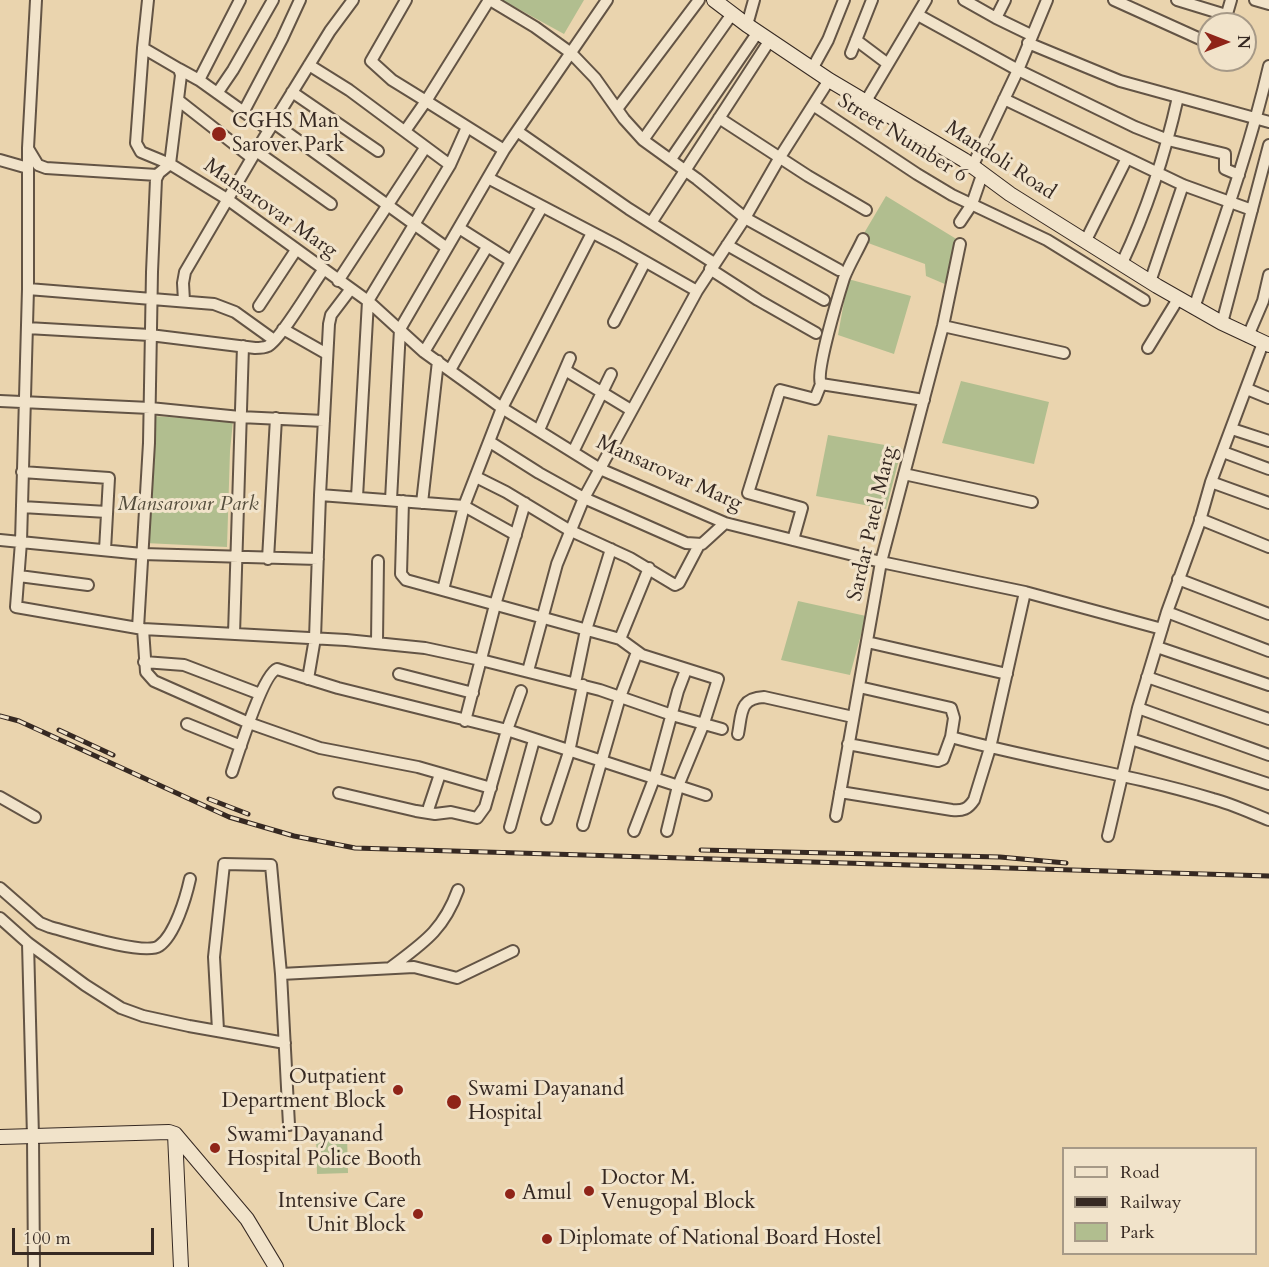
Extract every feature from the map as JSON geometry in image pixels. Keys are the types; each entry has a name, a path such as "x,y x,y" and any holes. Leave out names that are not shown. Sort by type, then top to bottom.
{"street":[{"path":"36,0 28,148 27,328 21,542 16,607 140,628 377,642 425,648 579,684 722,729"},
{"name":"Mansarovar Marg","path":"148,0 142,48 136,143 141,152 170,164 227,199 368,301 424,352 502,408 600,469 725,523 881,562 1025,592 1162,629"},
{"path":"199,80 240,0"},
{"path":"218,92 273,0"},
{"path":"244,111 300,0"},
{"path":"184,301 185,272 292,92 353,0"},
{"path":"406,0 371,61 392,80 504,150"},
{"path":"405,131 489,0 535,27 571,53 595,78 643,140 671,159 745,218 839,270"},
{"path":"607,0 504,150 400,329 397,501 402,577 408,581 620,639 637,652 718,679 704,723 678,786 667,831"},
{"path":"617,109 699,0"},
{"name":"Mandoli Road","path":"714,0 829,80 866,101 1150,282 1222,324 1266,344"},
{"path":"651,223 719,118 758,32 754,0"},
{"path":"812,69 828,40 844,0"},
{"path":"851,53 872,0"},
{"path":"866,101 926,0"},
{"path":"964,0 1030,39 1119,81 1269,123"},
{"path":"996,18 1005,0"},
{"path":"960,222 972,204 977,171 1004,99 1047,0"},
{"path":"1114,0 1197,38"},
{"path":"1177,0 1206,12"},
{"path":"1255,0 1269,4"},
{"path":"643,140 732,14"},
{"path":"918,15 1018,70 1135,127 1168,140 1223,153 1226,155 1225,169 1239,175"},
{"path":"671,159 758,32"},
{"path":"856,40 888,64"},
{"path":"142,48 199,80 244,111 272,126 447,248"},
{"path":"309,65 349,90 450,165"},
{"path":"1194,308 1257,119 1269,66"},
{"path":"28,148 38,165 46,168 157,175 170,164 181,75 179,69"},
{"path":"528,671 541,618 569,530 584,498 697,291 745,218 780,157 829,80"},
{"path":"292,92 378,151"},
{"path":"1122,263 1142,220 1158,173 1178,97"},
{"path":"1004,99 1184,185 1252,210"},
{"path":"178,100 254,155 331,204"},
{"name":"Street Number 6","path":"813,105 952,195 1047,240 1144,300"},
{"path":"719,118 866,210"},
{"path":"357,497 368,301 450,165 467,127"},
{"path":"517,131 758,300 816,333"},
{"path":"1222,324 1269,146"},
{"path":"338,281 425,148"},
{"path":"1086,240 1127,158"},
{"path":"0,160 28,168"},
{"path":"157,175 140,628 148,677 249,723 320,748 410,765 491,788"},
{"path":"488,178 697,291"},
{"path":"1150,282 1184,185"},
{"path":"450,370 542,207"},
{"path":"459,228 511,261"},
{"path":"443,590 464,506 502,408 592,233"},
{"path":"793,540 802,508 748,493 780,390 815,399 821,384 819,377 832,319 846,275 863,239"},
{"name":"Sardar Patel Marg","path":"836,816 881,562 943,326 960,244"},
{"path":"727,245 824,300"},
{"path":"424,352 487,247"},
{"path":"259,306 296,250"},
{"path":"614,322 645,262"},
{"path":"27,328 150,335 266,347 283,329 324,269"},
{"path":"1248,336 1263,301 1269,275"},
{"path":"28,289 184,301 225,307 274,340"},
{"path":"308,679 315,638 320,495 331,315 350,290"},
{"path":"1148,348 1178,299"},
{"path":"943,326 1064,353"},
{"path":"283,329 327,354"},
{"path":"1108,836 1138,708 1167,612 1211,482 1266,344"},
{"path":"234,634 243,346"},
{"path":"538,430 570,358"},
{"path":"422,502 438,361"},
{"path":"565,370 631,410"},
{"path":"573,452 611,374"},
{"path":"821,384 924,400"},
{"path":"1247,389 1269,398"},
{"path":"0,401 150,408 240,417 324,421"},
{"path":"268,559 276,418"},
{"path":"1232,429 1269,441"},
{"path":"490,442 538,473 584,498 686,543 699,545"},
{"path":"1223,452 1269,469"},
{"path":"22,472 109,478 105,550"},
{"path":"904,474 1032,502"},
{"path":"476,477 569,530 649,568 675,585 678,585 699,545 725,523"},
{"path":"1211,482 1269,503"},
{"path":"320,495 464,506 516,535"},
{"path":"465,721 495,604 525,503"},
{"path":"21,507 107,512"},
{"path":"1200,519 1269,547"},
{"path":"0,540 142,554 318,560"},
{"path":"547,819 568,752 586,630 611,549"},
{"path":"377,642 378,561"},
{"path":"620,639 649,568"},
{"path":"18,576 88,585"},
{"path":"1178,579 1269,614"},
{"path":"840,792 962,811 969,807 974,800 990,748 1025,592"},
{"path":"1167,612 1269,651"},
{"path":"867,642 1007,674"},
{"path":"1157,647 1269,685"},
{"path":"583,825 620,697 637,652"},
{"path":"144,662 184,665 260,694"},
{"path":"232,772 260,694 274,669 465,721 507,730 568,752 706,795"},
{"path":"634,831 654,779 686,670"},
{"path":"399,674 472,693"},
{"path":"1147,677 1269,719"},
{"path":"848,744 938,761 943,759 947,753 951,737 954,718 951,708 859,687"},
{"path":"339,793 416,811 435,814 459,813 477,818 485,807 507,730 521,691"},
{"path":"738,734 742,710 746,702 752,698 764,697 853,717"},
{"path":"1138,708 1269,755"},
{"path":"186,724 241,746"},
{"path":"951,737 1215,799 1269,820"},
{"path":"1131,739 1269,784"},
{"path":"510,827 534,740"},
{"path":"429,807 440,774"},
{"path":"0,797 35,817"},
{"path":"218,1030 214,957 224,864 271,865 281,974 289,1125"},
{"path":"0,888 40,922 50,927 121,945 152,949 159,946 165,939 181,912 190,879"},
{"path":"390,969 429,939 450,912 458,890"},
{"path":"0,918 28,943 121,1008 154,1018 285,1043"},
{"path":"28,943 34,1267"},
{"path":"281,974 414,967 457,978 513,951"},
{"path":"0,1137 169,1132 175,1134 248,1219 276,1267"},
{"path":"175,1134 181,1267"},
{"path":"261,1242 284,1267"}],"green space":[{"path":"502,0 584,0 564,34"},
{"path":"886,196 958,240 947,285 926,276 925,264 860,240"},
{"path":"848,279 911,296 894,354 838,335"},
{"path":"961,381 1049,402 1034,464 942,443"},
{"name":"Mansarovar Park","path":"152,416 233,421 227,547 145,543"},
{"path":"828,435 902,448 886,509 816,496"},
{"path":"798,601 866,616 850,675 781,660"},
{"path":"347,1134 348,1173 317,1174 316,1135"}],"railway":[{"path":"0,716 19,721 229,817 294,836 355,848 1269,876"},
{"path":"59,730 113,755"},
{"path":"209,799 248,814"},
{"path":"701,850 1000,857 1066,863"}],"place":[{"name":"CGHS Man Sarover Park","path":"219,134"},
{"name":"Outpatient Department Block","path":"398,1090"},
{"name":"Swami Dayanand Hospital","path":"454,1102"},
{"name":"Swami Dayanand Hospital Police Booth","path":"215,1148"},
{"name":"Doctor M. Venugopal Block","path":"589,1191"},
{"name":"Amul","path":"510,1194"},
{"name":"Intensive Care Unit Block","path":"418,1214"},
{"name":"Diplomate of National Board Hostel","path":"547,1239"}]}
